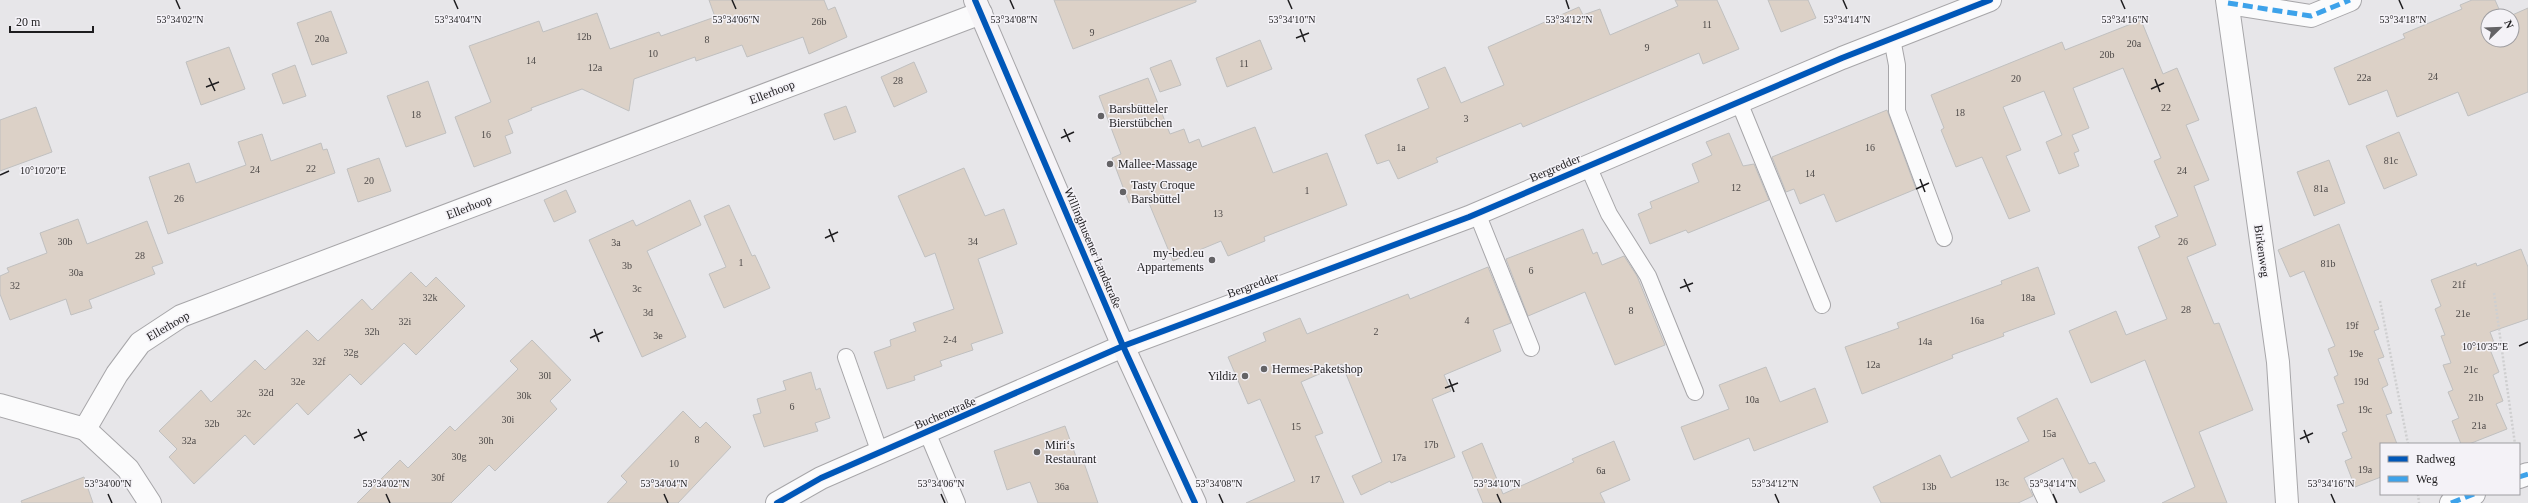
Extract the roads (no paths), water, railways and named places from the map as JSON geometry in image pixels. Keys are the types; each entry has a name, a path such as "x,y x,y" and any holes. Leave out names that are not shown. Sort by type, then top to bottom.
{"street":[{"name":"Bergredder","path":"1123,346 1476,213 1739,102 1990,0"},
{"path":"2228,2 2311,16 2350,0"},
{"name":"Birkenweg","path":"2228,2 2278,362 2287,503"},
{"name":"Willinghusener Landstraße","path":"978,7 1123,346 1195,503"},
{"name":"Ellerhoop","path":"85,429 117,374 140,342 181,316 978,7"},
{"name":"Buchenstraße","path":"777,503 821,478 1123,346"},
{"path":"0,405 85,429 128,469 150,503"},
{"path":"2451,503 2471,495"}],"lane":[{"path":"1892,39 1897,65 1897,111 1944,238"},
{"path":"1739,102 1822,305"},
{"path":"1588,166 1609,214 1648,276 1695,392"},
{"path":"1476,213 1531,348"},
{"path":"846,357 880,453"},
{"path":"927,432 957,503"},
{"path":"2040,488 2047,503"}],"place":[{"name":"Barsbütteler Bierstübchen","path":"1101,116"},
{"name":"Mallee-Massage","path":"1110,164"},
{"name":"Tasty Croque Barsbüttel","path":"1123,192"},
{"name":"my-bed.eu Appartements","path":"1212,260"},
{"name":"Hermes-Paketshop","path":"1264,369"},
{"name":"Yildiz","path":"1245,376"},
{"name":"Miri‘s Restaurant","path":"1037,452"}]}
